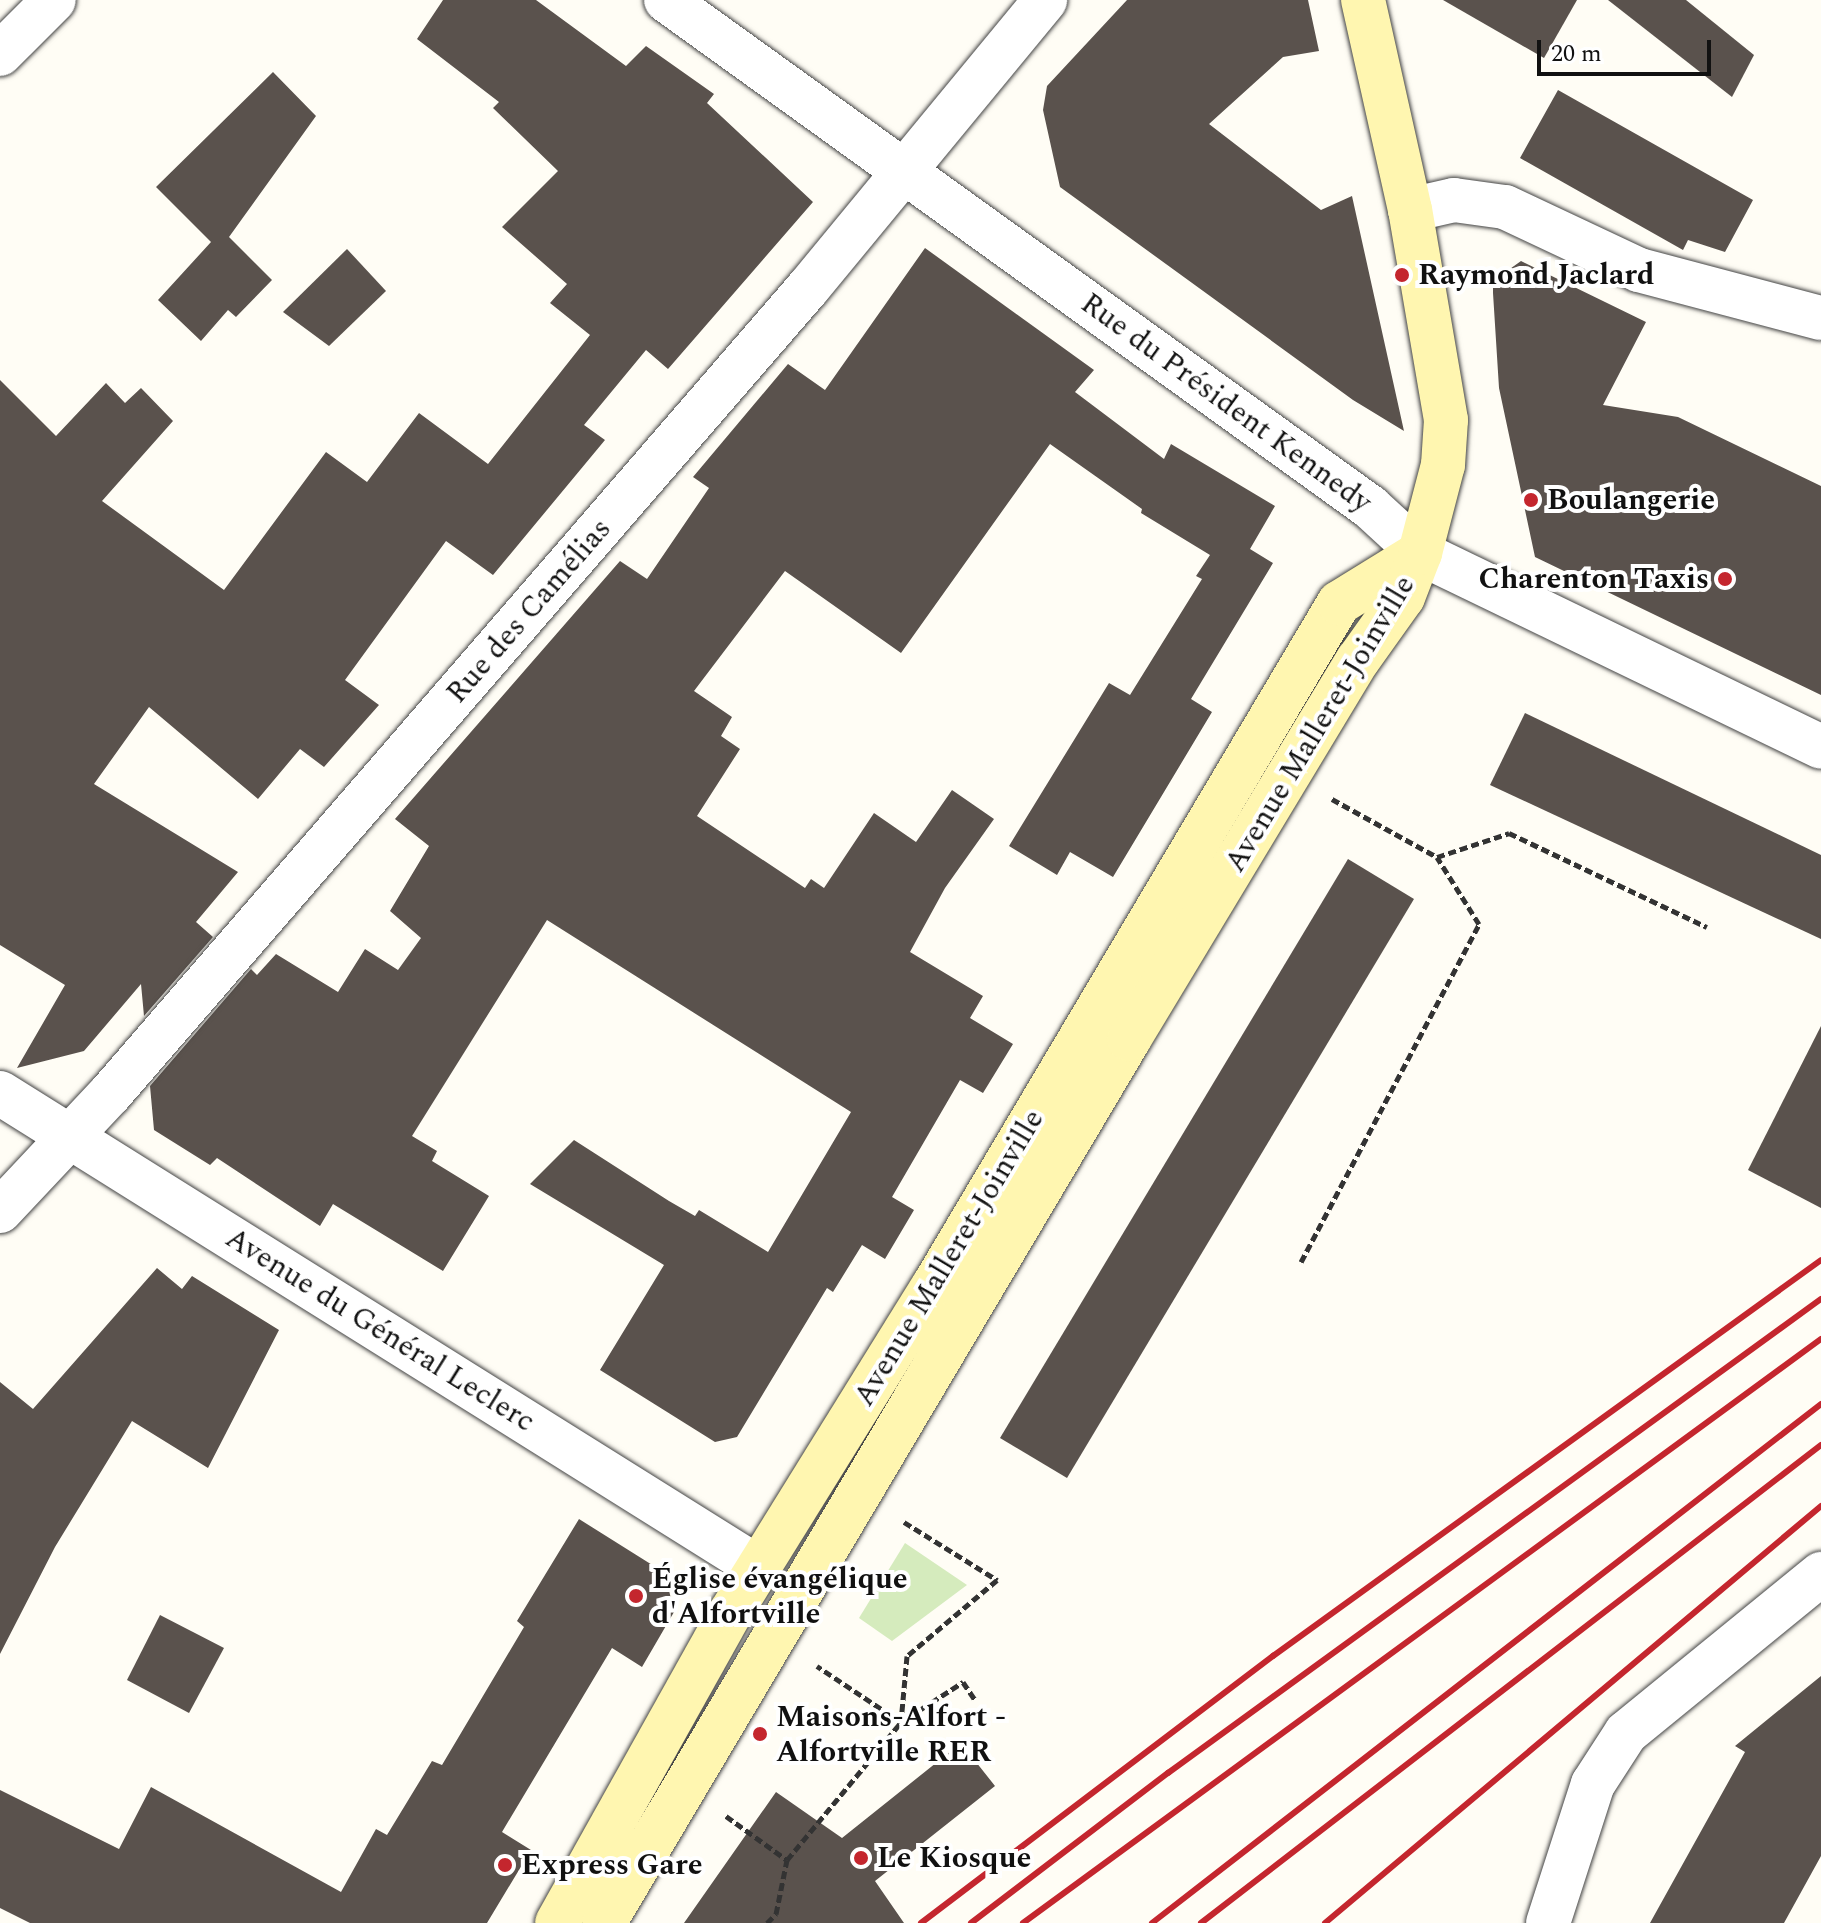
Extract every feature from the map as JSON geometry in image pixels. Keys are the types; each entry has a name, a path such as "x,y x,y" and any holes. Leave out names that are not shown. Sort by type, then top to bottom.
{"street":[{"path":"0,54 54,0"},
{"name":"Rue du Président Kennedy","path":"666,0 903,167 1370,507 1420,553 1821,747"},
{"name":"Rue des Camélias","path":"0,1211 68,1138 808,288 903,167 1045,0"},
{"path":"1363,0 1410,210 1446,420 1443,465 1420,553"},
{"path":"1410,210 1454,200 1505,207 1639,270 1821,318"},
{"name":"Avenue Malleret-Joinville","path":"557,1923 759,1568 934,1285 1339,603 1420,553"},
{"name":"Avenue Malleret-Joinville","path":"604,1923 1129,1039 1358,660 1403,597 1420,553"},
{"name":"Avenue du Général Leclerc","path":"0,1093 68,1138 499,1402 759,1568"},
{"path":"1548,1923 1593,1784 1626,1733 1821,1574"}],"path":[{"path":"1301,1262 1479,924 1437,857 1328,797"},
{"path":"1437,857 1509,833 1707,927"},
{"path":"900,1520 997,1580 907,1656 901,1722"},
{"path":"810,1661 901,1722"},
{"path":"767,1923 776,1914 787,1860 901,1722 963,1682 975,1700"},
{"path":"685,1789 787,1860"},
{"path":"776,1914 781,1923"}],"green space":[{"path":"905,1543 967,1585 892,1641 859,1618"}],"building":[{"path":"443,0 536,0 626,66 646,46 714,94 707,103 813,202 668,369 646,350 584,425 605,440 493,575 446,541 345,680 379,705 324,767 300,749 258,799 149,707 94,784 238,872 196,922 213,937 144,1016 141,984 84,1051 17,1068 65,985 0,945 0,380 56,436 106,383 125,403 141,388 173,421 102,501 224,590 326,452 367,482 419,413 488,464 590,335 550,303 567,284 502,227 558,171 493,108 499,102 417,39"},
{"path":"1127,0 1308,0 1319,51 1283,57 1209,124 1321,210 1352,196 1404,431 1353,400 1060,187 1043,110 1047,86"},
{"path":"1443,0 1577,0 1544,58"},
{"path":"1608,0 1686,0 1754,55 1732,97"},
{"path":"273,72 316,116 229,237 272,280 236,317 228,310 201,341 158,300 211,242 156,187"},
{"path":"1558,90 1753,200 1725,252 1688,240 1683,250 1520,158"},
{"path":"925,248 1094,370 1075,392 1164,459 1171,444 1275,506 1250,549 1273,563 1191,699 1212,712 1113,877 1070,852 1057,875 1009,846 1109,683 1130,695 1202,579 1196,576 1210,555 1141,513 1142,509 1050,444 901,653 785,571 694,691 732,717 721,736 740,749 697,816 805,888 811,879 824,888 874,813 916,842 952,790 994,819 945,888 910,952 983,996 970,1018 1013,1044 983,1093 960,1080 892,1197 914,1210 885,1259 862,1245 833,1292 827,1288 737,1437 715,1442 600,1370 664,1265 530,1184 574,1140 669,1201 695,1216 699,1210 768,1252 851,1112 547,920 412,1136 437,1151 432,1161 489,1196 443,1271 333,1204 320,1226 217,1158 210,1165 154,1130 150,1086 251,969 257,975 276,954 338,992 365,949 398,970 421,938 390,911 429,846 395,819 620,561 647,579 709,488 693,477 788,364 825,390"},
{"path":"347,249 386,291 329,346 283,312"},
{"path":"1521,261 1646,322 1603,405 1678,417 1821,486 1821,695 1535,557 1499,388 1493,293 1493,281"},
{"path":"1525,713 1821,855 1821,939 1490,785"},
{"path":"1348,859 1414,899 1067,1478 1000,1438"},
{"path":"1821,1026 1821,1208 1748,1170"},
{"path":"157,1268 182,1289 192,1276 279,1330 208,1468 132,1421 55,1547 0,1654 0,1382 33,1409"},
{"path":"579,1519 665,1573 674,1612 642,1667 612,1648 502,1832 531,1850 487,1923 30,1923 0,1908 0,1790 119,1849 151,1787 341,1892 376,1829 387,1835 432,1761 442,1765 524,1627 517,1621"},
{"path":"160,1615 224,1648 189,1713 127,1680"},
{"path":"1821,1676 1821,1856 1784,1923 1650,1923 1745,1752 1735,1746"},
{"path":"961,1743 995,1786 875,1881 904,1923 684,1923 776,1792 842,1838"}],"railway":[{"path":"921,1923 1273,1656 1821,1260"},
{"path":"971,1923 1168,1773 1821,1299"},
{"path":"1023,1923 1821,1339"},
{"path":"1152,1923 1821,1404"},
{"path":"1201,1923 1821,1445"},
{"path":"1325,1923 1821,1506"}],"place":[{"name":"Raymond Jaclard","path":"1402,275"},
{"name":"Boulangerie","path":"1531,500"},
{"name":"Charenton Taxis","path":"1725,579"},
{"name":"Église évangélique d'Alfortville","path":"636,1596"},
{"name":"Maisons-Alfort - Alfortville RER","path":"760,1734"},
{"name":"Le Kiosque","path":"861,1858"},
{"name":"Express Gare","path":"505,1865"}]}
